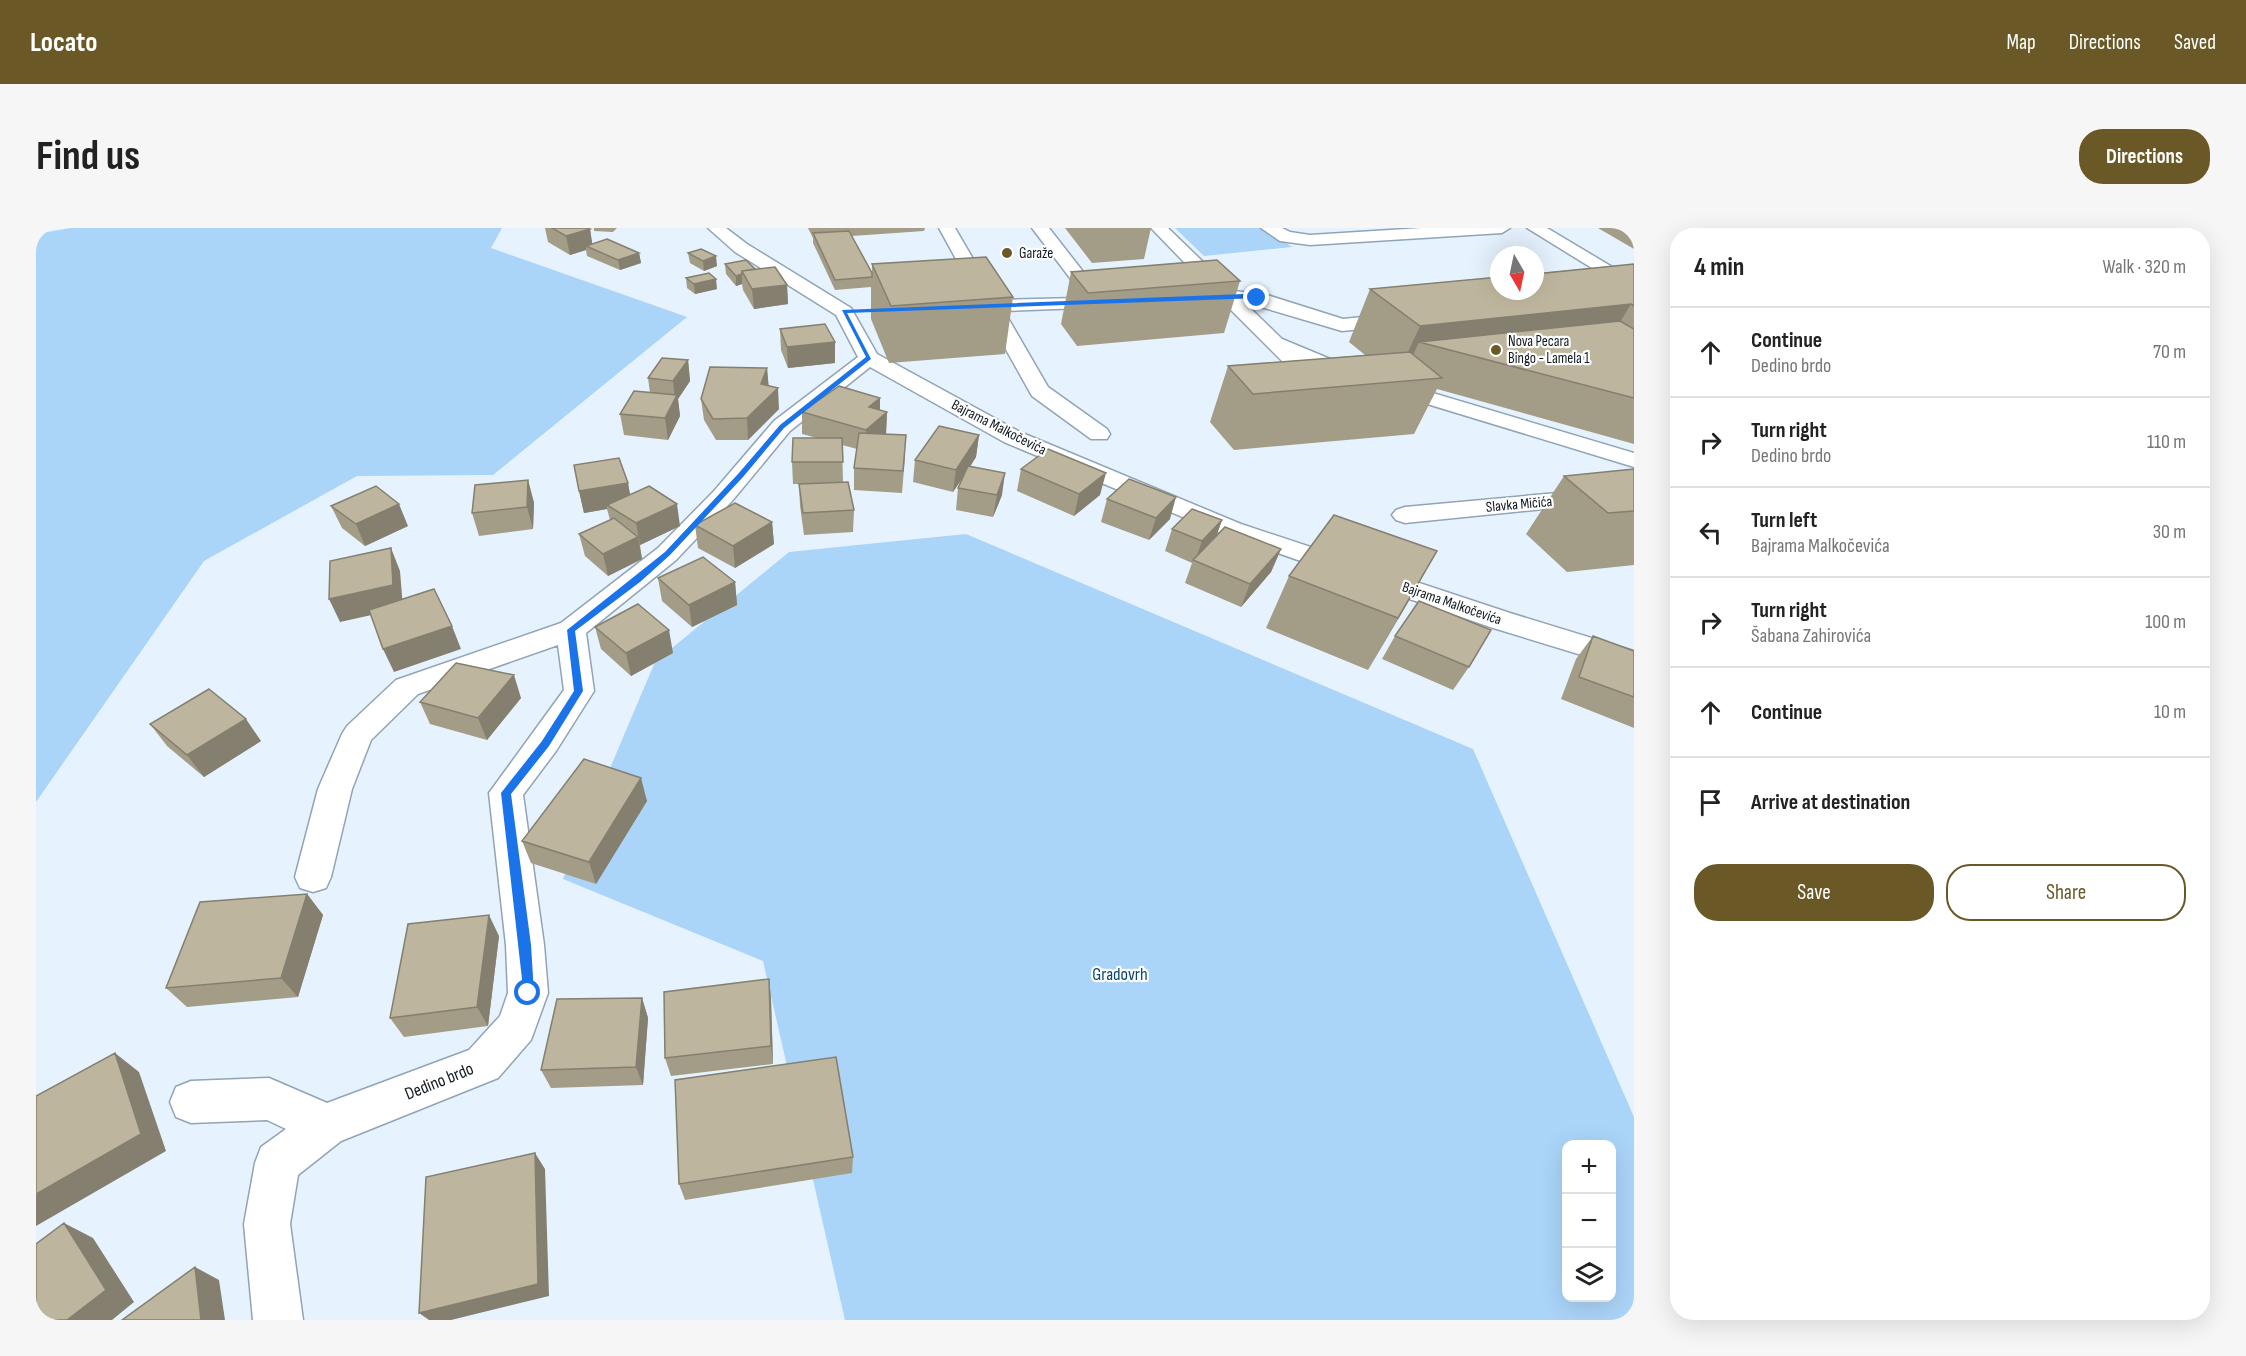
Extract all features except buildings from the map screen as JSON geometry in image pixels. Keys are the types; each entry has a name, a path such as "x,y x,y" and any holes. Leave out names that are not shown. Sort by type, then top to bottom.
{"street":[{"path":"313,877 335,789 358,734 407,687 571,630 668,554 740,476 782,426 869,358 855,311 741,248 716,228"},
{"path":"946,228 1041,391 1099,434"},
{"path":"1040,228 1079,278"},
{"path":"1159,228 1316,383"},
{"path":"1269,228 1286,237 1310,240 1502,228"},
{"path":"1535,228 1629,294"},
{"path":"1169,299 1257,298 1342,325 1422,317"},
{"path":"947,308 1122,301"},
{"path":"1275,343 1352,375 1634,460"},
{"name":"Bajrama Malkočevića","path":"869,358 1012,437 1232,529 1500,620 1634,662"},
{"name":"Slavka Mičića","path":"1405,515 1634,493"},
{"name":"Dedino brdo","path":"278,1320 267,1224 277,1163 326,1125 483,1064 517,1027 528,993 506,793 545,743 579,691 571,630"},
{"path":"191,1102 269,1099 326,1125"}],"green space":[{"path":"71,228 502,228 491,248 687,317 493,475 357,476 204,561 36,802 36,234"},
{"path":"1175,228 1276,228 1267,229 1292,247 1204,256"},
{"name":"Gradovrh","path":"966,534 1473,749 1634,1117 1634,1320 845,1320 763,961 563,879 655,662 789,552"}],"place":[{"name":"Garaže","path":"1007,253"},
{"name":"Nova Pecara Bingo - Lamela 1","path":"1496,350"}],"route":[{"path":"528,993 525,945 506,793 545,743 579,691 571,630 668,554 740,476 782,426 869,358 844,312 1244,296 1257,298"}]}
